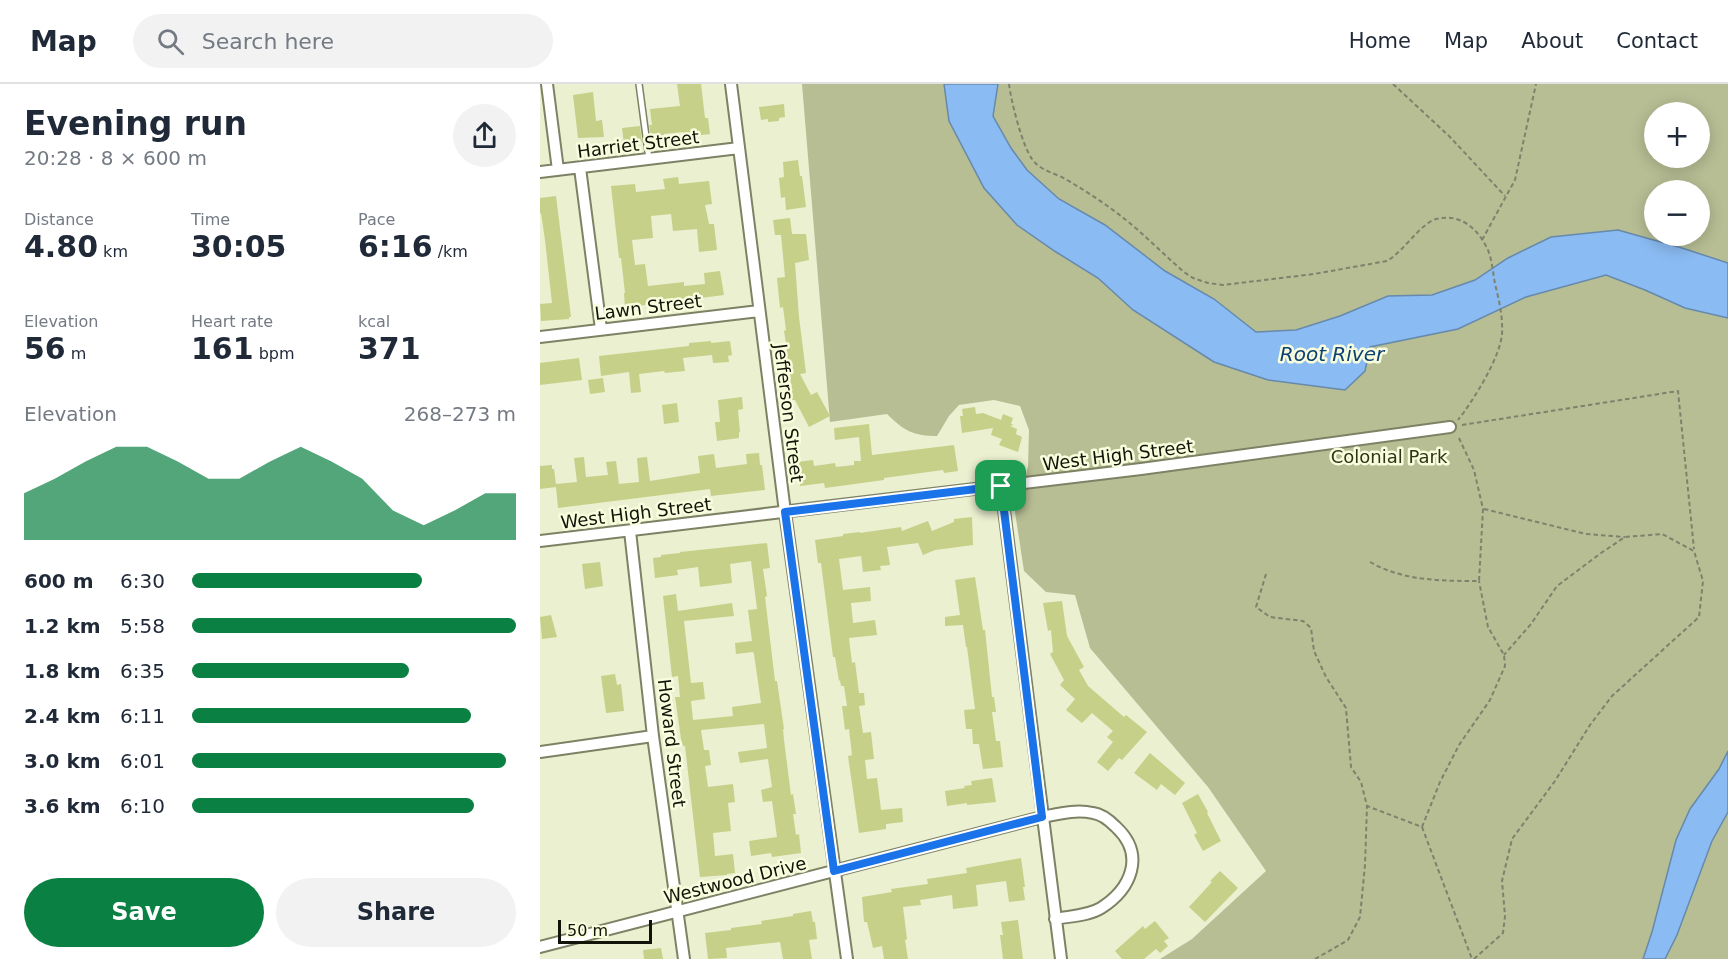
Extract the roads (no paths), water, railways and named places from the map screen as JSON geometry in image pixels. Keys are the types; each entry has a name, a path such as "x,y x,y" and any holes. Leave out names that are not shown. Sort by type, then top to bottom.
{"street":[{"path":"547,84 558,170"},
{"name":"Jefferson Street","path":"730,84 785,512 847,959"},
{"name":"Harriet Street","path":"540,172 739,148"},
{"path":"580,168 601,329"},
{"name":"Lawn Street","path":"540,337 759,311"},
{"name":"West High Street","path":"540,541 1001,486 1450,427"},
{"path":"1001,486 1061,959"},
{"name":"Howard Street","path":"630,531 653,736 684,959"},
{"path":"540,752 653,736"},
{"name":"Westwood Drive","path":"540,947 1042,817 1071,812 1094,813 1106,818 1123,834 1132,853 1131,875 1127,885 1098,910 1055,919"}],"lane":[{"path":"639,84 649,159"}],"water":[{"name":"Root River","path":"944,84 998,84 993,116 1011,148 1027,170 1059,199 1105,225 1165,271 1214,299 1256,332 1296,330 1340,316 1388,296 1432,295 1475,280 1508,258 1551,237 1618,230 1644,237 1644,246 1675,246 1728,263 1728,318 1685,308 1606,275 1526,297 1458,329 1370,347 1365,371 1345,390 1268,380 1214,362 1133,310 1098,278 1017,225 984,188 949,121"},
{"path":"1728,751 1728,812 1712,841 1677,935 1665,959 1643,959 1676,840 1690,809 1719,769"}],"park label":[{"name":"Colonial Park","path":"1389,456"}]}
